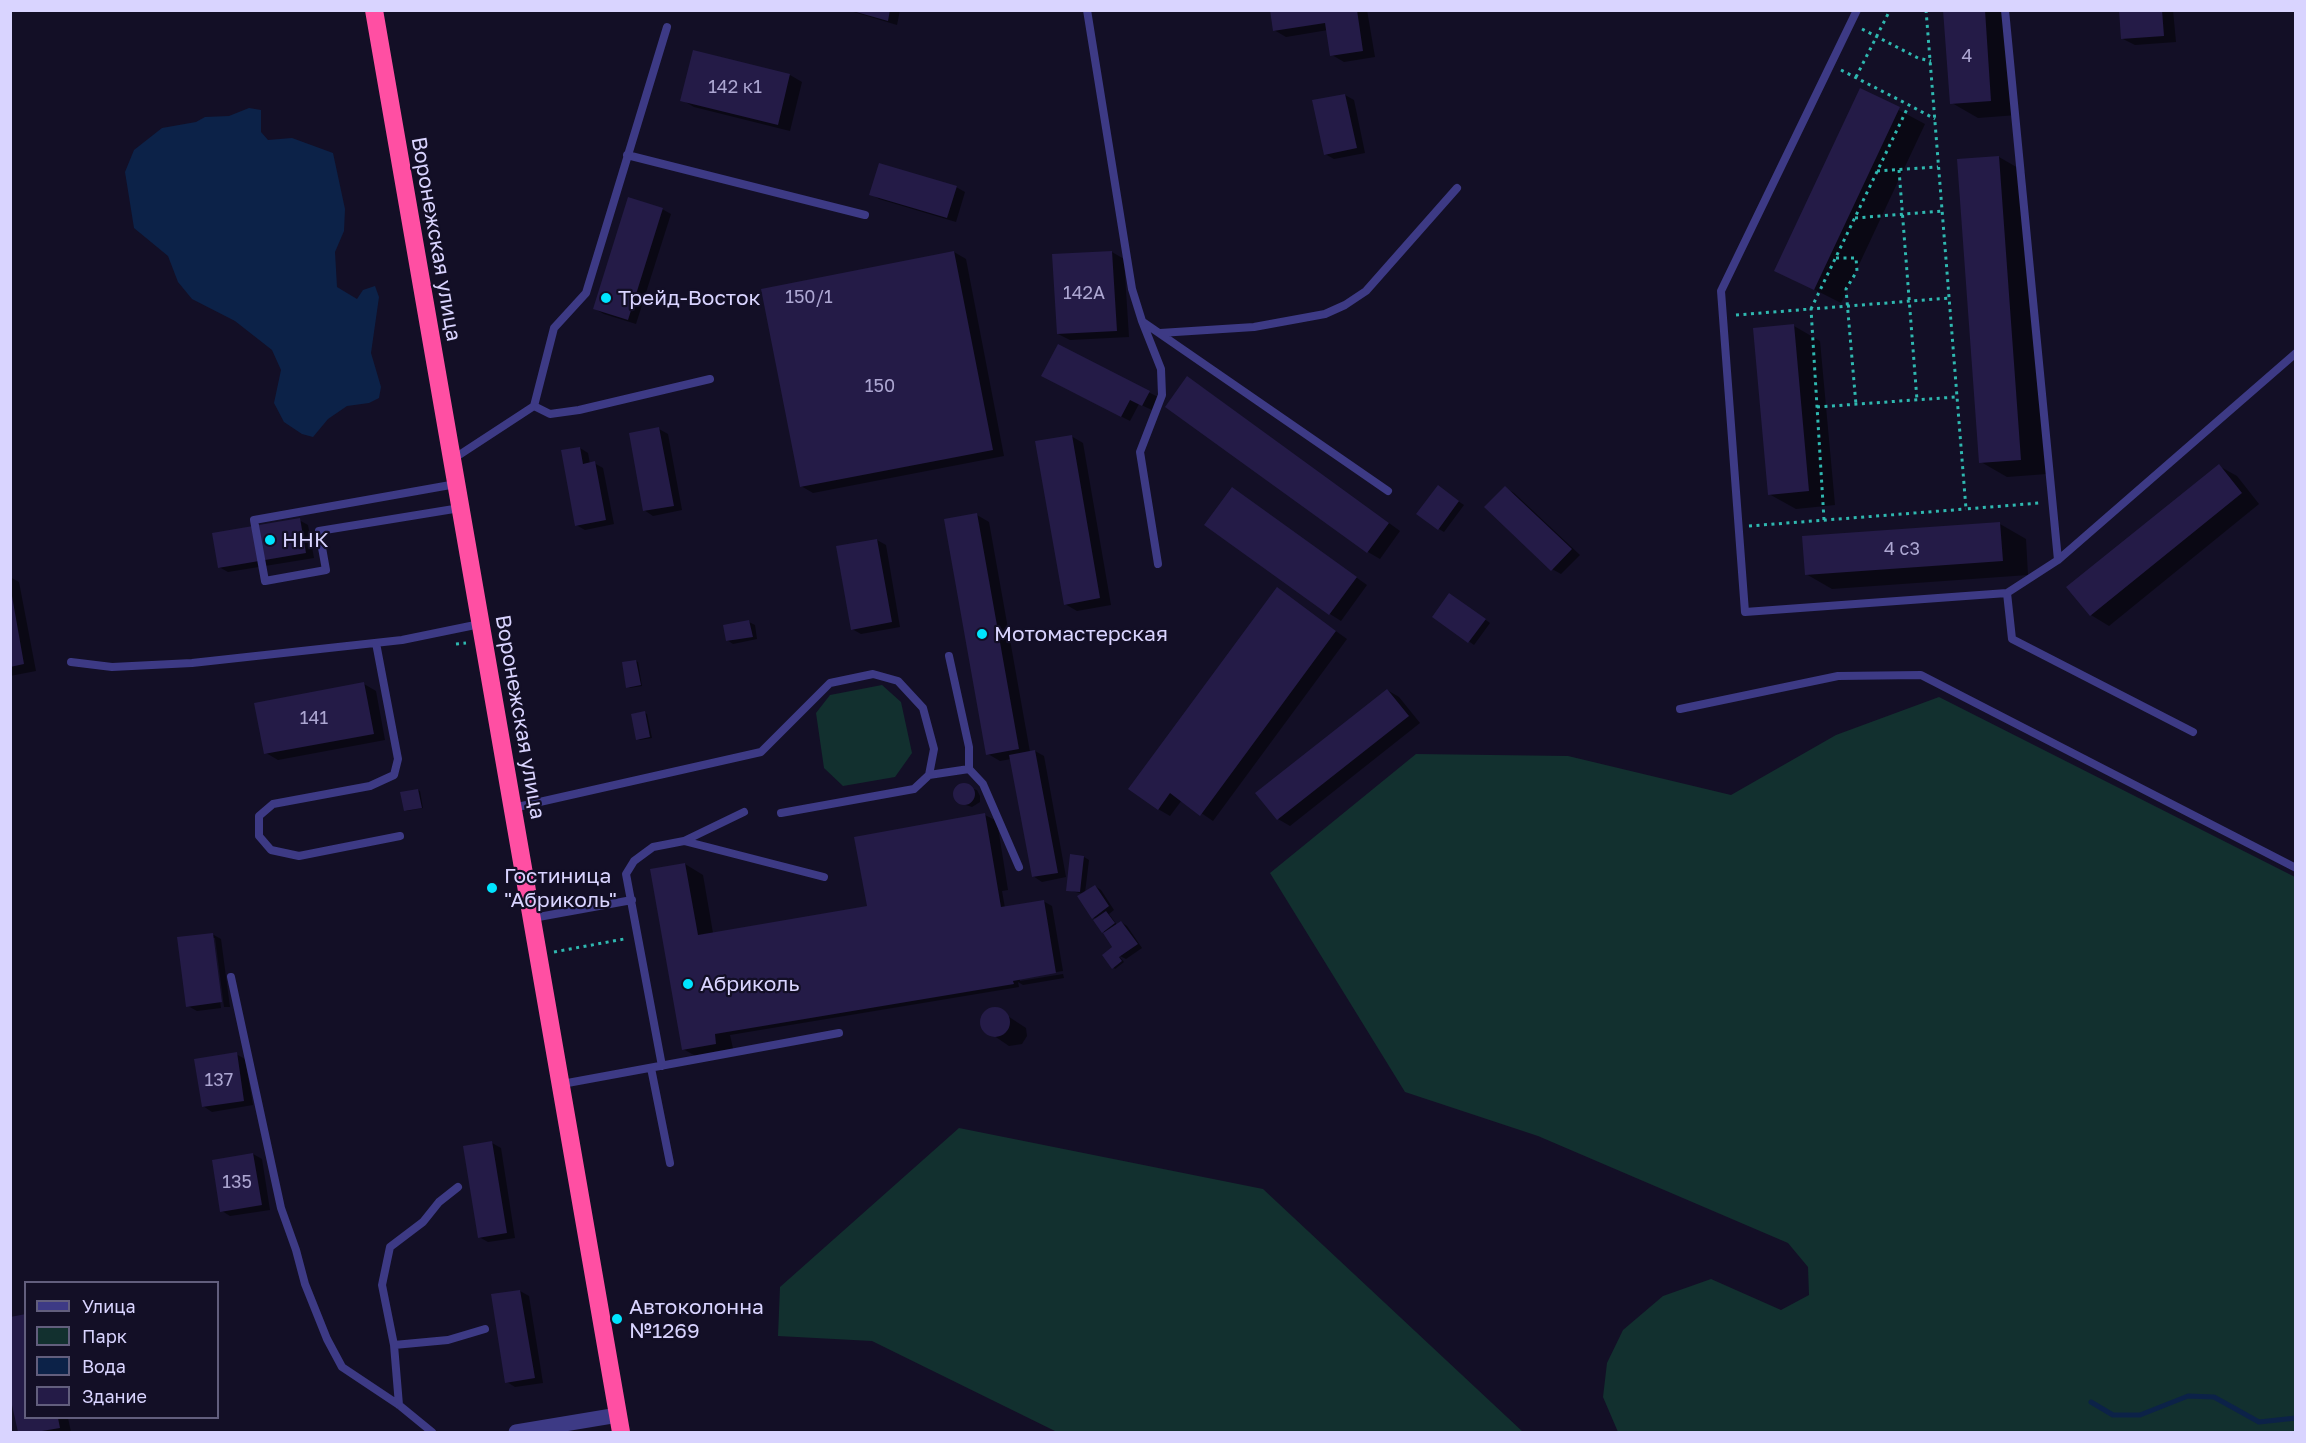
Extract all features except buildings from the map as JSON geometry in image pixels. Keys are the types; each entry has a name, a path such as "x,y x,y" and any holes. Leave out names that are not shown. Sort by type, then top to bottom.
{"highway":[{"name":"Воронежская улица","path":"374,10 619,1424"}],"street":[{"path":"516,1432 619,1424"}],"lane":[{"path":"1087,10 1132,288 1161,369 1162,395 1140,452 1158,564"},
{"path":"1857,10 1721,291 1745,612 2007,592 2058,560 2295,352"},
{"path":"2005,10 2058,560"},
{"path":"451,460 534,406 554,328 586,293 667,27"},
{"path":"627,155 865,215"},
{"path":"1160,333 1254,327 1325,314 1346,305 1366,291 1457,188"},
{"path":"1142,321 1388,491"},
{"path":"534,406 550,414 579,410 710,379"},
{"path":"456,484 254,520 265,580 326,570 319,531 460,508"},
{"path":"2007,592 2012,639 2193,732"},
{"path":"71,662 112,667 192,663 376,644 480,624"},
{"path":"376,644 398,759 394,775 370,786 273,804 259,816 259,836 271,850 299,856 400,836"},
{"path":"949,656 969,747 969,769 983,784 1020,867"},
{"path":"513,808 761,752 830,683 873,674 898,681 922,708 934,749 929,775"},
{"path":"1680,709 1838,676 1921,675 2295,868"},
{"path":"782,813 914,789 929,775 969,769"},
{"path":"662,1066 627,874 634,861 653,847 684,841 744,812"},
{"path":"684,841 824,876"},
{"path":"533,918 632,900"},
{"path":"231,977 281,1208 309,1295 327,1339 342,1367 399,1405 432,1432"},
{"path":"561,1084 840,1033"},
{"path":"651,1068 670,1163"},
{"path":"399,1405 394,1345 382,1285 390,1247 423,1222 439,1202 458,1187"},
{"path":"394,1345 448,1340 485,1329"}],"path":[{"path":"1856,77 1890,10"},
{"path":"1926,10 1966,509"},
{"path":"1851,23 1918,58 1930,61"},
{"path":"1831,64 1935,119"},
{"path":"1824,520 1811,309 1909,105"},
{"path":"1877,171 1939,167"},
{"path":"1899,170 1917,400"},
{"path":"1855,218 1942,211"},
{"path":"1836,258 1856,258 1857,271 1846,289 1856,405"},
{"path":"1723,316 1949,298"},
{"path":"1817,407 1957,397"},
{"path":"1738,527 2052,502"},
{"path":"539,954 638,936"}],"green space":[{"path":"882,685 901,702 912,753 895,777 843,786 824,768 816,713 830,695"},
{"path":"1939,697 2295,877 2295,1432 1618,1432 1603,1397 1607,1363 1623,1330 1663,1296 1711,1279 1781,1310 1809,1295 1808,1267 1788,1243 1538,1136 1405,1092 1270,873 1416,754 1568,756 1731,795 1836,735"},
{"path":"959,1128 1263,1189 1523,1432 1057,1432 872,1341 778,1336 780,1287"}],"water":[{"path":"249,108 261,110 261,132 268,140 292,138 333,153 345,209 344,231 335,252 337,287 357,299 363,290 375,286 379,297 371,353 381,387 379,398 369,403 347,406 328,419 313,437 302,434 284,422 274,403 281,370 272,350 235,321 192,299 178,282 168,256 134,228 125,172 134,150 162,128 196,122 205,117 229,116"}],"waterway":[{"path":"2091,1402 2113,1415 2140,1415 2188,1396 2214,1397 2259,1422 2296,1418"}],"place":[{"name":"Трейд-Восток","path":"606,298"},
{"name":"ННК","path":"270,540"},
{"name":"Мотомастерская","path":"982,634"},
{"name":"Гостиница \"Абриколь\"","path":"492,888"},
{"name":"Абриколь","path":"688,984"},
{"name":"Автоколонна №1269","path":"617,1319"}]}
